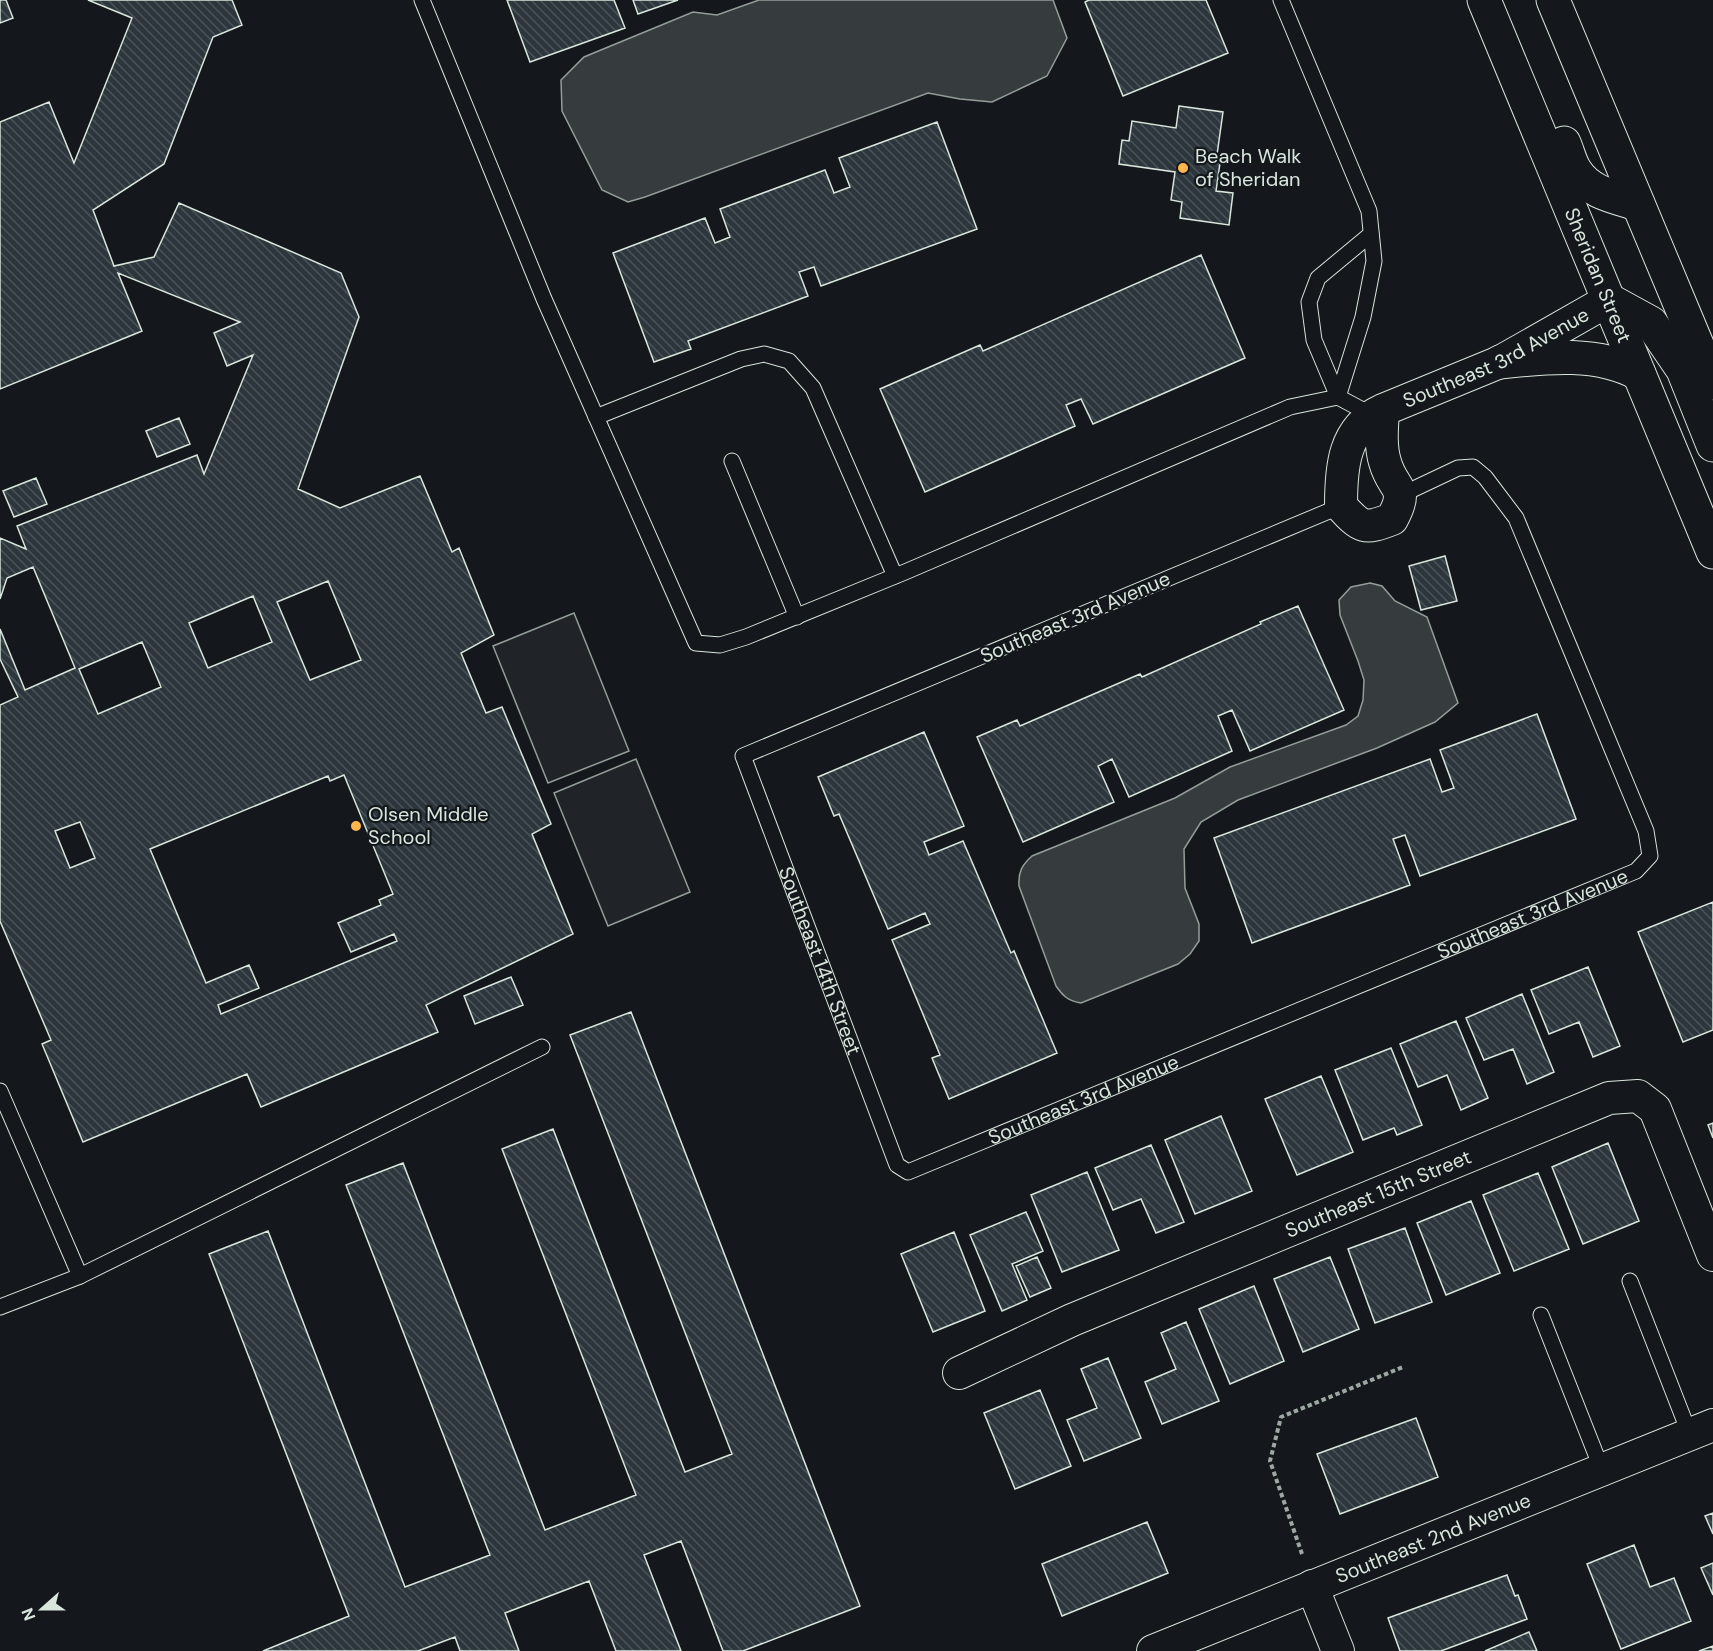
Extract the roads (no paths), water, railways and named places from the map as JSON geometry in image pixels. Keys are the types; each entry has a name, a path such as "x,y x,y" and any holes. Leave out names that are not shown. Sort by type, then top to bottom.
{"main road":[{"name":"Sheridan Street","path":"1484,0 1713,552"},
{"path":"1505,0 1575,170 1587,184 1605,194 1638,204"},
{"path":"1553,0 1713,383"},
{"path":"1609,300 1651,323 1683,370 1713,445"},
{"path":"1500,362 1565,356 1606,362 1629,368 1639,374"}],"street":[{"name":"Southeast 3rd Avenue","path":"1341,506 1341,476 1348,446 1354,434 1378,412 1500,362 1609,300"},
{"path":"1341,506 1354,521 1365,526 1392,519 1400,505 1401,495 1385,463 1378,412"},
{"name":"Southeast 15th Street","path":"958,1373 1072,1320 1610,1098 1638,1096 1655,1109 1713,1255"},
{"name":"Southeast 2nd Avenue","path":"1153,1651 1702,1430"},
{"path":"1312,1586 1338,1651"}],"lane":[{"path":"422,0 544,299 696,643 720,645 746,637 895,576 1290,407 1338,397 1378,412"},
{"path":"1281,0 1369,211 1374,261 1363,317 1338,397"},
{"path":"1338,397 1314,340 1309,302 1318,278 1371,234"},
{"path":"596,417 741,359 764,354 789,361 813,388 895,576"},
{"path":"732,461 797,616"},
{"name":"Southeast 3rd Avenue","path":"897,1164 908,1172 1636,872 1650,855 1646,831 1516,518 1485,477 1473,467 1458,468 1401,495"},
{"name":"Southeast 3rd Avenue","path":"743,756 1341,506"},
{"name":"Southeast 14th Street","path":"743,756 897,1164"},
{"path":"0,1307 80,1276 542,1047"},
{"path":"0,1091 80,1276"},
{"path":"1630,1281 1702,1430"},
{"path":"1541,1315 1602,1470"}],"place":[{"name":"Beach Walk of Sheridan","path":"1183,168"},
{"name":"Olsen Middle School","path":"356,826"}]}
